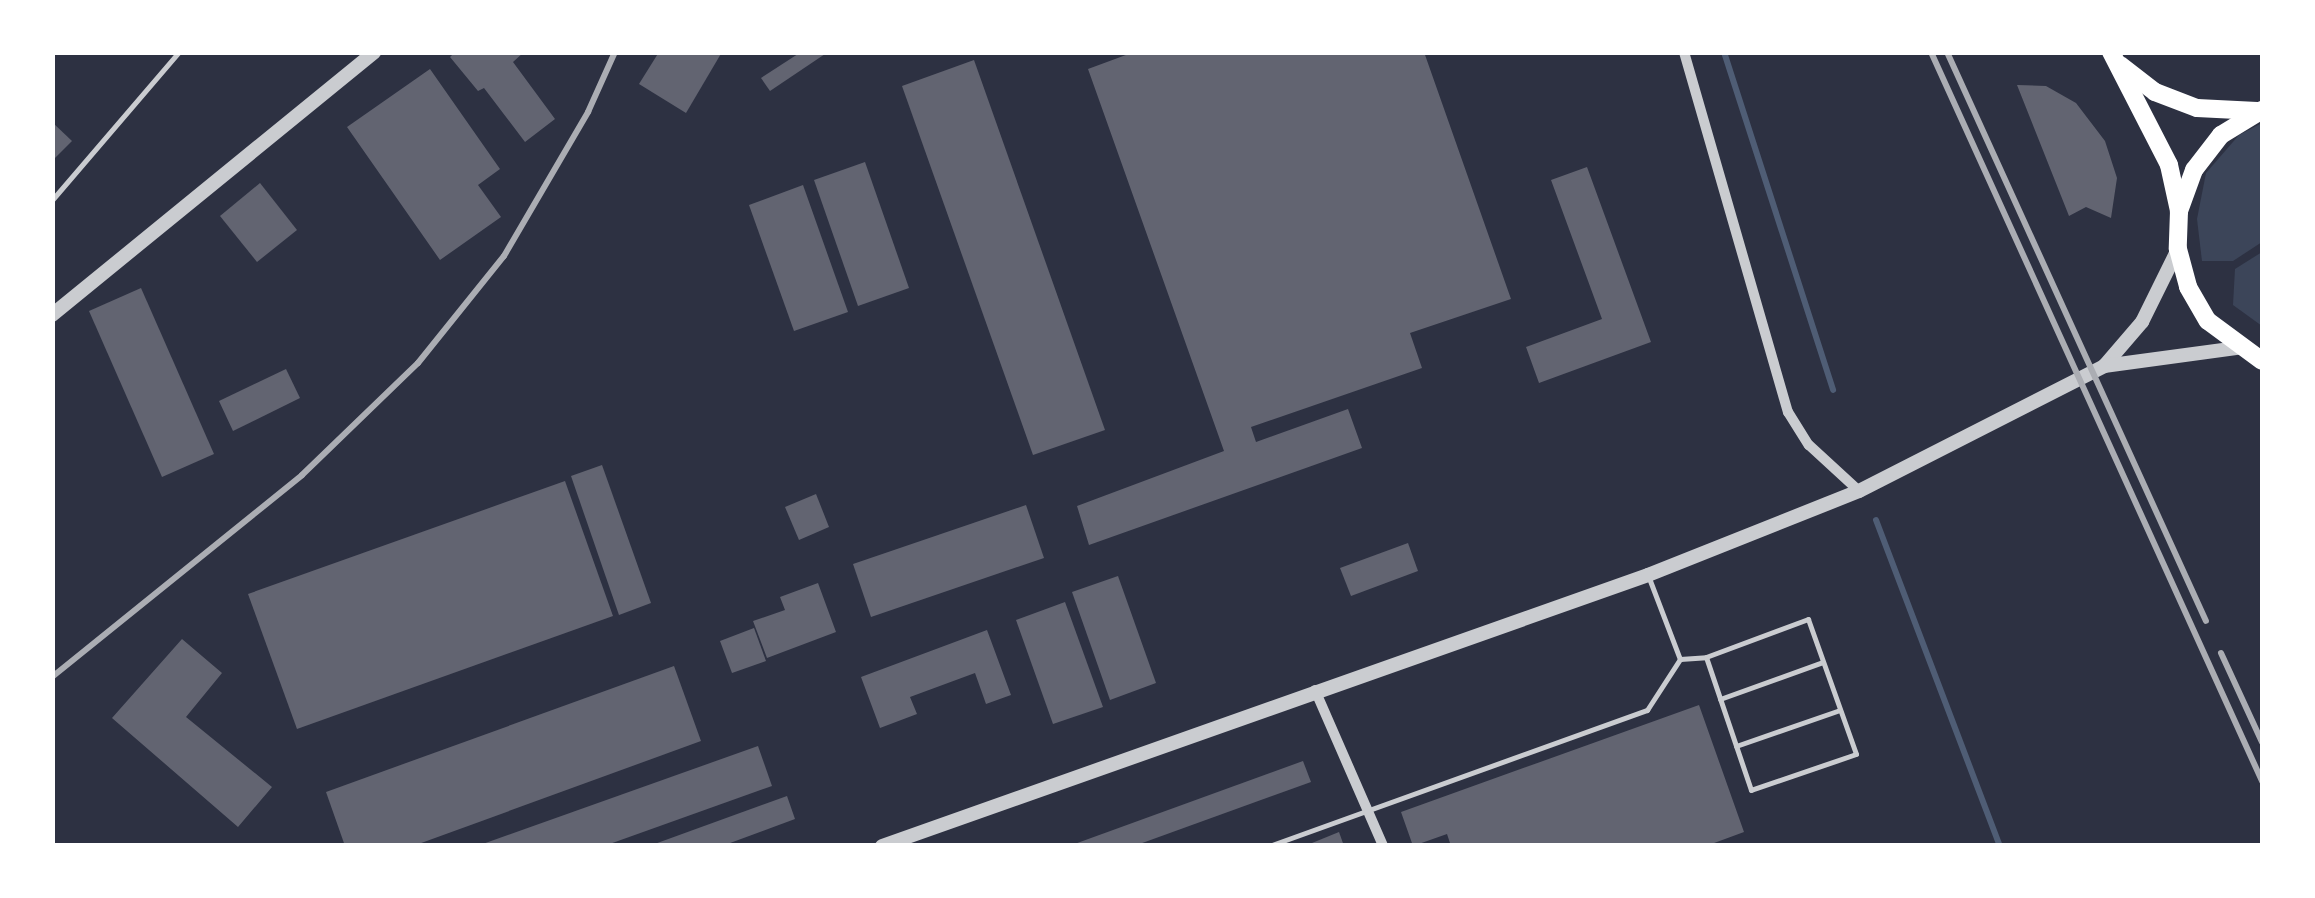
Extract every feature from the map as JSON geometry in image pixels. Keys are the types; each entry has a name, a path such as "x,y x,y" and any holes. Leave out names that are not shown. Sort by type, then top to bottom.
{"main road":[{"path":"2116,56 2155,92 2197,108 2260,111"},
{"path":"2116,56 2169,165 2179,211 2178,249 2188,288 2208,322 2238,348 2262,360"},
{"path":"2179,211 2194,170 2221,135 2260,111"}],"street":[{"path":"52,315 374,52"},
{"path":"1684,52 1788,412 1808,445 1859,491"},
{"path":"2104,366 2142,322 2178,249"},
{"path":"882,846 1648,575 1859,491 2104,366 2238,348"},
{"path":"1315,690 1383,846"}],"lane":[{"path":"52,200 178,52"},
{"path":"1648,575 1680,659"},
{"path":"1680,659 1706,657 1808,618 1856,754 1751,790 1706,657"},
{"path":"1268,846 1365,808 1647,710 1680,659"},
{"path":"1720,699 1823,662"},
{"path":"1736,746 1840,710"},
{"path":"1876,846 1887,846"}],"shaded area":[{"path":"2262,123 2262,242 2233,261 2202,261 2197,219 2206,173 2239,135"},
{"path":"2262,252 2262,326 2233,305 2235,269"}],"building":[{"path":"455,52 524,52 513,62 555,119 525,142 484,88 478,91 450,57"},
{"path":"659,52 722,52 686,113 639,84"},
{"path":"801,52 828,52 770,91 761,78"},
{"path":"1134,52 1424,52 1511,299 1410,333 1422,368 1251,427 1256,442 1348,409 1362,448 1089,545 1077,506 1224,451 1088,69"},
{"path":"974,60 1105,430 1033,455 902,86"},
{"path":"430,69 500,169 478,185 501,217 440,260 347,127"},
{"path":"2017,85 2046,86 2076,103 2105,141 2117,178 2111,218 2086,207 2069,216"},
{"path":"52,122 72,141 52,161"},
{"path":"865,162 909,288 858,306 814,180"},
{"path":"1587,167 1651,342 1539,383 1526,347 1602,319 1551,180"},
{"path":"260,183 297,230 257,262 220,216"},
{"path":"803,185 848,312 794,331 749,205"},
{"path":"141,288 214,454 162,477 89,311"},
{"path":"286,369 300,398 233,431 219,401"},
{"path":"602,465 651,603 619,615 571,476"},
{"path":"565,481 613,616 297,729 248,594"},
{"path":"816,494 829,527 799,540 785,507"},
{"path":"1026,505 1044,558 871,617 853,564"},
{"path":"1408,543 1418,571 1351,596 1340,568"},
{"path":"1118,576 1156,683 1110,700 1072,592"},
{"path":"818,583 836,632 767,658 753,621 785,610 780,597"},
{"path":"1065,602 1103,707 1053,724 1016,620"},
{"path":"754,628 766,661 732,673 720,641"},
{"path":"987,630 1011,695 986,704 975,673 910,697 917,714 880,728 861,677"},
{"path":"182,639 222,673 186,717 272,787 238,827 112,718"},
{"path":"674,666 701,741 413,846 345,846 326,792"},
{"path":"1699,705 1744,832 1706,846 1451,846 1447,834 1413,846 1401,812"},
{"path":"758,746 772,786 604,846 477,846"},
{"path":"1303,761 1311,782 1134,846 1069,846"},
{"path":"787,796 795,819 722,846 649,846"},
{"path":"1339,832 1344,846 1313,846 1312,843"}],"waterway":[{"path":"1724,52 1833,390"},
{"path":"1876,520 2000,846"}],"railway":[{"path":"52,677 302,475 418,363 504,256 588,112 615,52"},
{"path":"1931,52 2262,781"},
{"path":"1947,52 2206,621"},
{"path":"2221,653 2262,742"}]}
